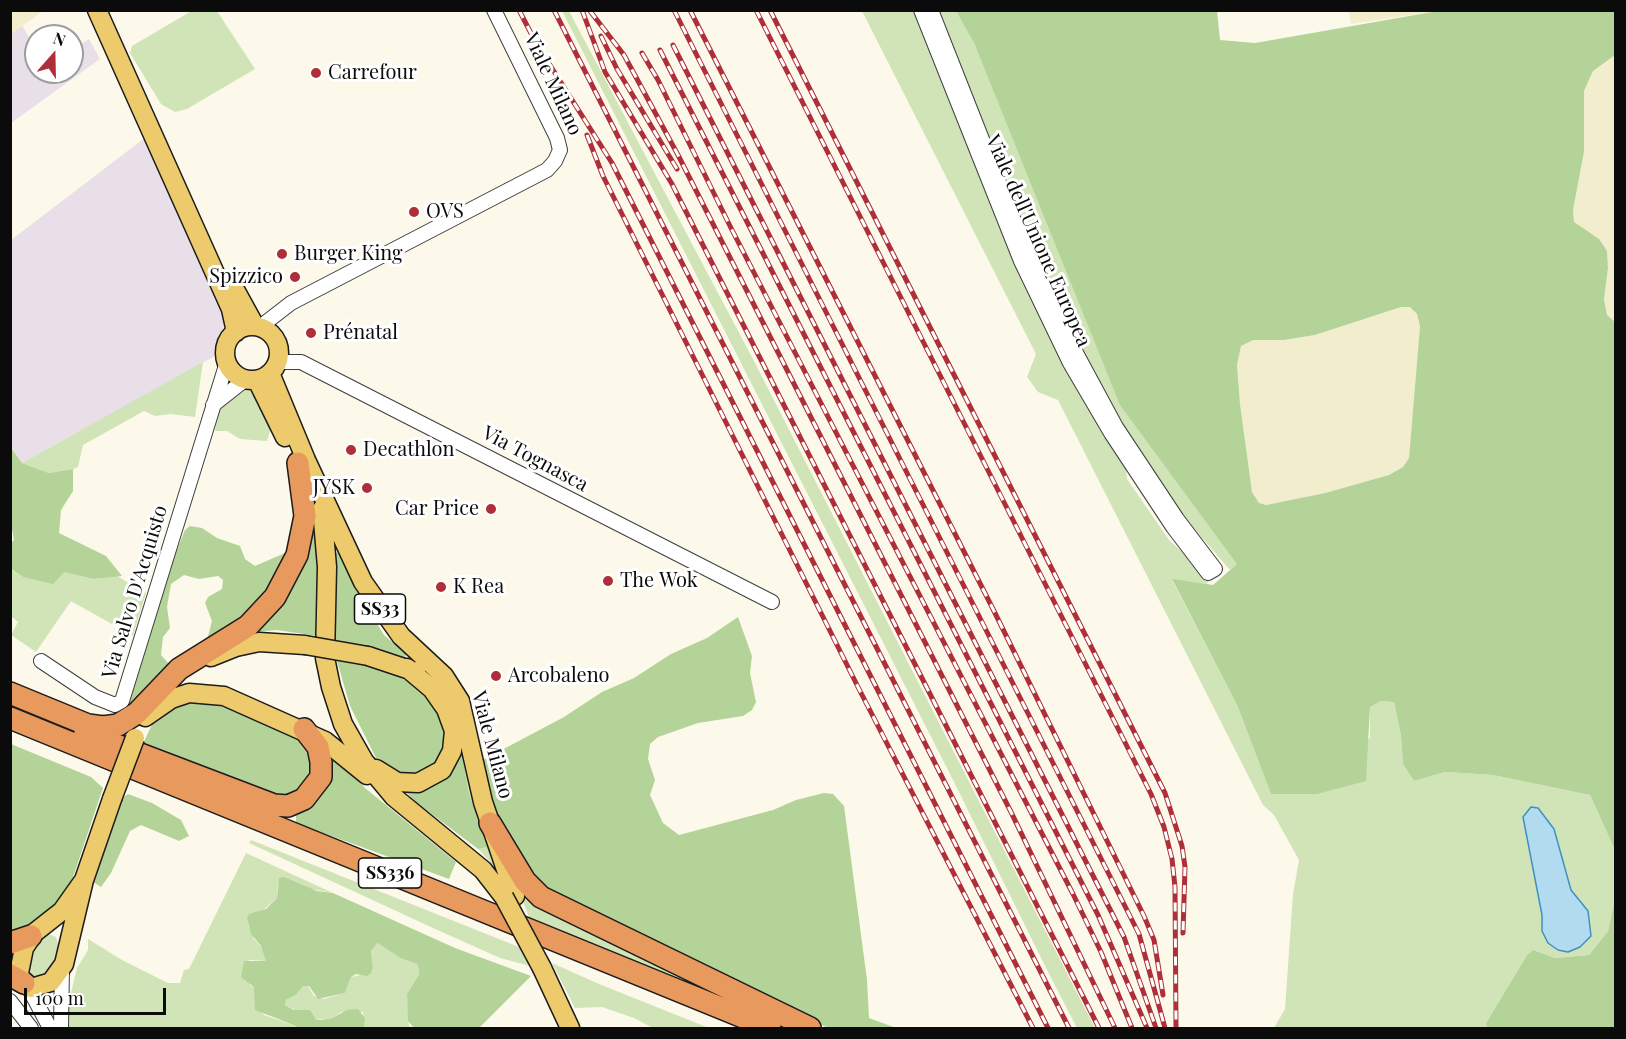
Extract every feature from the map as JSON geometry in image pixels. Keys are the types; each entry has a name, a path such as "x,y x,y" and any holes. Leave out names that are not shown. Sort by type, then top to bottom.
{"highway":[{"path":"10,693 88,725 104,727 118,725 137,713 180,669 248,626 275,597 297,555 305,516 302,462"},
{"path":"10,704 274,805 288,806 304,799 321,777 318,747 304,729"},
{"name":"SS336","path":"10,718 770,1029"},
{"name":"SS336","path":"10,732 735,1029"},
{"path":"490,823 525,881 541,897 810,1029"},
{"path":"10,943 37,933"}],"main road":[{"path":"97,10 231,309 236,332"},
{"path":"105,10 242,304 257,327"},
{"path":"257,327 268,331 278,345 263,374 238,376 227,362 226,345 236,332 257,327"},
{"name":"Viale Milano","path":"263,374 302,462 371,596 401,636 444,676 456,692 463,709 510,896 570,1029"},
{"name":"Viale Milano","path":"302,462 326,546 327,672 336,706 356,748 372,773 394,798 489,875 510,896"},
{"path":"84,880 66,907 37,933 20,961 20,981 36,988 47,985 55,979 64,963 84,880 112,799 145,717 178,678 214,655 259,642 305,645 368,656 407,668 431,681 444,694 460,716 470,743"},
{"path":"356,748 383,774 404,783 426,780 446,764 453,745 453,731 449,716 432,689 407,668"},
{"path":"145,717 171,699 189,693 206,692 224,696 304,729 325,741 394,798"},
{"path":"37,933 52,931 61,937 65,949 64,963"}],"street":[{"name":"Viale Milano","path":"257,327 291,303 547,170 555,161 560,150 557,138 494,10"},
{"name":"Viale dell'Unione Europea","path":"921,10 1021,261 1065,353 1111,433 1173,526 1208,573 1215,569 1177,519 1116,427 1054,312 1030,261 931,10"},
{"name":"Via Salvo D'Acquisto","path":"41,661 95,697 115,705 122,701 227,362"},
{"name":"Via Tognasca","path":"263,374 300,362 772,602"},
{"path":"213,405 263,374"},
{"path":"60,1029 64,963"},
{"path":"20,981 50,1029"},
{"path":"10,1000 22,1013 31,1029"}],"shaded area":[{"path":"11,10 43,10 43,11 11,34"},
{"path":"1348,10 1438,11 1351,24"},
{"path":"22,25 24,29 24,84 65,84 11,123 10,34"},
{"path":"89,39 100,59 84,71 84,42"},
{"path":"1615,55 1615,322 1607,315 1604,299 1608,268 1607,251 1574,222 1573,210 1584,152 1584,91 1593,71"},
{"path":"146,137 226,318 215,356 22,463 11,448 11,240"},
{"path":"1401,307 1410,307 1417,314 1420,326 1409,458 1403,467 1389,475 1325,493 1266,505 1259,503 1252,492 1240,404 1237,365 1241,346 1253,340 1284,340 1315,335"}],"green space":[{"path":"193,10 217,11 255,69 187,109 175,112 161,104 130,53 132,46"},
{"path":"562,11 569,11 755,363 1095,1028 1077,1028"},
{"path":"862,11 915,11 1126,467 1127,479 1169,540 1209,581 1206,584 1172,580 1237,705 1271,794 1370,738 1370,707 1381,701 1394,702 1401,736 1403,764 1414,781 1445,772 1493,775 1590,795 1615,850 1615,899 1608,931 1589,955 1555,958 1533,950 1527,955 1486,1023 1487,1028 1274,1028 1285,1009 1293,894 1299,860 1274,815 1263,805 1058,400 1038,392 1027,377 1036,354"},
{"path":"936,11 956,11 975,45 1237,564 1230,570 1176,508 1113,412 1069,331 1015,211"},
{"path":"956,11 1217,11 1220,40 1255,43 1438,11 1615,11 1615,55 1593,71 1584,91 1584,152 1573,210 1574,222 1599,239 1607,251 1608,268 1604,299 1607,315 1615,322 1615,850 1590,795 1493,775 1445,772 1414,781 1403,764 1401,736 1394,702 1381,701 1370,707 1366,781 1317,794 1271,794 1237,705 1172,579 1213,585 1237,564 1120,405 975,45","holes":["1401,307 1410,307 1417,314 1420,326 1409,458 1403,467 1389,475 1325,493 1266,505 1259,503 1252,492 1240,404 1237,365 1241,346 1253,340 1284,340 1315,335"]},
{"path":"203,362 195,417 171,414 155,416 144,411 83,445 78,467 73,469 49,473 22,463"},
{"path":"248,384 271,427 267,441 240,439 227,431 215,431 218,412 227,401 243,392"},
{"path":"11,448 22,463 49,473 73,469 73,491 61,510 59,533 106,556 122,576 93,579 64,572 53,584 23,577 11,569 11,543 14,540 10,518"},
{"path":"314,523 318,543 317,636 277,630 256,632"},
{"path":"190,526 202,528 217,538 240,546 245,559 255,566 285,553 286,564 276,585 245,618 207,640 212,621 205,603 208,597 222,589 223,580 218,576 199,579 184,575 171,584 167,607 170,628 163,637 161,655 169,664 137,702 128,705 172,562 185,530"},
{"path":"344,552 373,617 384,635 406,654 405,658 332,640 334,553"},
{"path":"10,569 23,577 64,572 93,579 117,576 146,593 133,636 71,601 36,652 11,635 18,622 11,616"},
{"path":"738,617 752,656 750,673 756,702 752,710 743,716 698,723 658,737 650,744 648,759 655,780 650,795 663,823 679,835 773,810 796,800 824,793 833,794 844,806 867,980 869,1018 896,1028 828,1028 544,893 503,837 481,761 564,717 602,692 634,678 671,654 707,638"},
{"path":"337,661 384,669 417,686 425,694 437,712 450,744 430,774 396,777 377,760 350,706"},
{"path":"201,701 225,706 299,736 310,752 312,775 307,784 287,798 271,796 142,746 155,718 183,703"},
{"path":"11,744 91,777 103,788 71,883 57,906 41,921 11,936"},
{"path":"464,745 500,872 478,849 486,847 469,793 461,749"},
{"path":"461,749 469,793 487,847 478,849 417,803 405,791"},
{"path":"335,760 349,770 365,788 456,862 449,879 296,823 296,810 329,763"},
{"path":"128,794 152,803 181,820 189,836 179,841 141,825 130,831 111,873 101,887 93,882 94,873 122,798"},
{"path":"251,840 519,947 530,966 500,958 433,928 249,843"},
{"path":"246,853 333,893 278,883 277,898 261,912 250,914 248,924 254,939 264,950 266,961 249,960 250,985 254,987 256,993 255,1004 264,1015 297,1028 68,1028 70,997 77,968 88,950 88,939 122,960 168,983 180,983 184,970 189,969"},
{"path":"284,877 317,891 333,893 455,948 531,976 479,1028 414,1028 408,1021 407,994 419,974 417,964 401,958 377,943 371,951 373,968 371,973 367,976 356,974 351,977 345,993 318,999 309,986 303,986 296,995 286,1000 285,1005 294,1010 310,1010 316,1020 332,1018 347,1010 358,1009 365,1018 364,1028 297,1028 255,1010 254,987 241,977 244,961 266,961 261,946 251,934 247,918 249,914 266,909 277,898 279,878"},
{"path":"525,894 682,974 680,979 671,980 531,922 523,902"},
{"path":"1615,899 1615,1028 1487,1028 1486,1023 1527,955 1533,950 1555,958 1589,955 1608,931"},
{"path":"46,933 56,937 61,954 42,980 30,978 25,962 27,952"},
{"path":"377,943 417,964 419,974 407,994 409,1026 414,1028 364,1028 363,1012 341,1012 332,1018 316,1020 285,1005 286,1000 296,995 303,986 308,986 314,996 324,999 345,993 351,977 371,973 373,968 371,951"},
{"path":"552,963 709,1028 653,1028 634,1018 602,1007 575,1008"}],"water":[{"path":"1531,807 1538,808 1554,829 1571,890 1588,911 1591,936 1580,947 1568,952 1558,950 1548,943 1542,931 1542,915 1523,817"}],"railway":[{"path":"519,10 536,43 612,163 1048,1028"},
{"path":"554,10 1069,1028"},
{"path":"582,10 605,72 672,184 1099,1028"},
{"path":"674,10 1139,934 1165,1028"},
{"path":"690,10 993,609 1144,916 1154,940 1163,995"},
{"path":"756,10 1151,794 1164,827 1172,859 1175,887 1176,1028"},
{"path":"770,10 1165,793 1182,846 1185,867 1183,933"},
{"path":"590,11 624,55 678,155 1011,812 1115,1028"},
{"path":"601,36 617,69 677,169"},
{"path":"673,45 1124,937 1156,1028"},
{"path":"660,50 1098,915 1147,1028"},
{"path":"642,53 658,80 730,226 1073,894 1101,952 1132,1028"},
{"path":"587,135 603,176 859,689 1033,1028"}],"place":[{"name":"Carrefour","path":"316,73"},
{"name":"OVS","path":"414,212"},
{"name":"Burger King","path":"282,254"},
{"name":"Spizzico","path":"295,277"},
{"name":"Prénatal","path":"311,333"},
{"name":"Decathlon","path":"351,450"},
{"name":"JYSK","path":"367,488"},
{"name":"Car Price","path":"491,509"},
{"name":"The Wok","path":"608,581"},
{"name":"K Rea","path":"441,587"},
{"name":"Arcobaleno","path":"496,676"}]}
